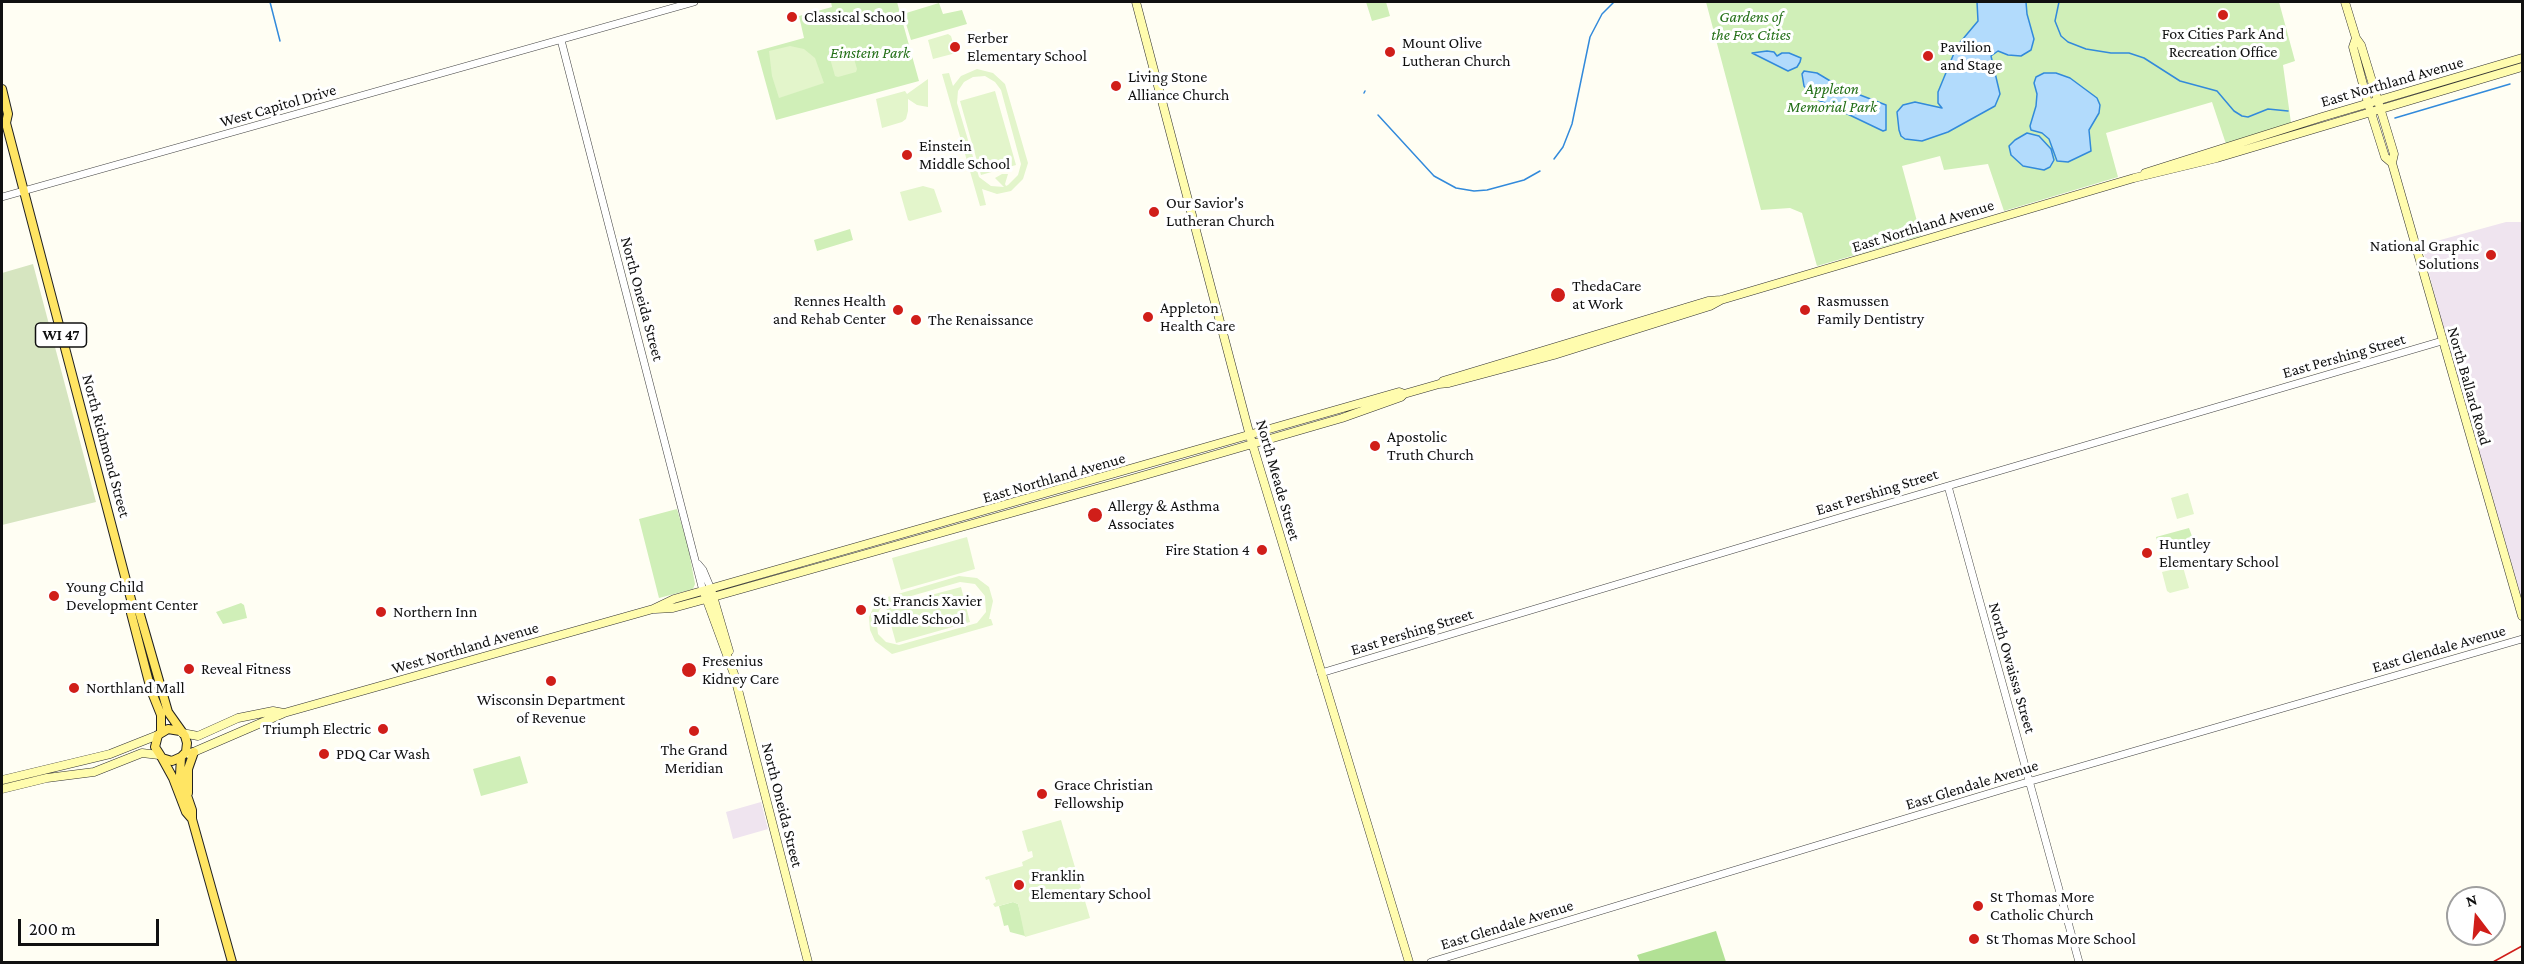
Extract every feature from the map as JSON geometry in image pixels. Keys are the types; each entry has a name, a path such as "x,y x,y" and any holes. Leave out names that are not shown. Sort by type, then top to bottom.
{"main road":[{"name":"North Meade Street","path":"1136,2 1251,440 1409,963"},
{"name":"North Ballard Road","path":"2344,2 2356,38 2361,45 2394,154 2392,163 2523,616"},
{"name":"North Ballard Road","path":"2356,38 2353,47 2368,103 2385,157 2392,163"},
{"name":"East Northland Avenue","path":"708,594 1251,440 1399,392 1404,394 1458,381 1573,349 1710,306 1721,300 2133,178 2182,160 2523,58"},
{"name":"East Northland Avenue","path":"2133,178 2196,164 2523,67"},
{"name":"North Richmond Street","path":"2,89 8,114 3,118 133,607 130,613 151,690 161,715 160,734"},
{"name":"West Northland Avenue","path":"182,756 284,713 654,609 665,609 708,594"},
{"name":"North Oneida Street","path":"708,594 729,648 728,655 808,963"},
{"name":"North Richmond Street","path":"133,607 139,611 164,701 181,732"},
{"name":"West Northland Avenue","path":"181,732 197,736 238,718 273,711 284,713"},
{"path":"2,780 110,754 168,729 181,732 187,744 182,756 180,775 188,794 192,819 232,963"},
{"path":"160,734 155,747 173,778 186,812 192,819"},
{"path":"188,794 188,769 194,752"},
{"path":"2,789 39,780 94,772 138,754 160,756 172,761 182,756"}],"street":[{"name":"West Capitol Drive","path":"2,197 694,2"},
{"name":"North Oneida Street","path":"561,40 698,564 697,572 708,594"},
{"name":"East Pershing Street","path":"1321,673 2442,341"},
{"name":"North Owaissa Street","path":"1948,486 2079,963"},
{"name":"East Glendale Avenue","path":"1431,963 2030,782 2523,639"}],"shaded area":[{"path":"2506,222 2522,222 2522,600 2439,313 2422,245"},
{"path":"761,802 768,829 733,839 726,812"}],"green space":[{"name":"Einstein Park","path":"831,2 897,2 919,81 776,120 757,51 804,38 799,16 832,7"},
{"path":"1366,2 1386,2 1390,16 1372,21"},
{"name":"Appleton Memorial Park","path":"1706,2 2279,2 2295,61 2283,65 2291,123 2226,144 2212,102 2106,133 2118,177 2004,211 1988,164 1944,170 1940,156 1902,166 1921,236 1817,266 1802,213 1790,208 1761,210"},
{"path":"939,3 943,14 962,10 967,24 911,40 903,14"},
{"path":"948,34 951,36 956,53 933,59 928,40"},
{"path":"790,46 804,49 815,58 824,83 779,98 772,76 769,51"},
{"path":"849,47 856,72 835,76 829,55 831,52"},
{"path":"977,69 993,73 1005,84 1028,163 1023,179 1011,191 997,194 982,189 986,205 980,206 942,74 949,73 953,86 961,76","holes":["985,76 995,82 1001,90 1021,164 1018,175 1008,185 1005,184 1008,174 995,178 1004,187 991,186 979,177 957,103 958,91 964,82 973,77"]},
{"path":"928,79 928,107 917,105 908,99 906,119 882,128 876,99 905,91 907,94"},
{"path":"995,91 1016,165 981,175 960,101"},
{"path":"923,186 934,189 942,212 910,221 900,192"},
{"path":"850,229 853,240 817,251 814,240"},
{"path":"33,264 96,502 2,525 2,273"},
{"path":"2188,493 2194,514 2177,519 2171,498"},
{"path":"677,509 688,546 695,584 693,589 659,598 639,519"},
{"path":"2189,528 2193,539 2160,550 2156,537"},
{"path":"967,537 975,569 901,590 892,558"},
{"path":"2183,567 2189,588 2170,593 2167,591 2162,572"},
{"path":"959,576 977,578 989,587 993,601 989,619 993,625 892,654 875,641 870,630 869,617 874,606 881,599","holes":["960,582 975,584 985,596 986,612 977,623 899,645 886,642 878,634 876,617 887,603"]},
{"path":"961,587 970,622 896,643 886,607"},
{"path":"241,603 244,605 247,618 223,624 216,612"},
{"path":"520,756 528,783 481,796 473,769"},
{"path":"1061,820 1090,918 1025,937 1018,904 1013,902 995,907 993,904 996,902 989,879 986,880 985,877 1023,866 1022,862 1033,857 1032,851 1028,852 1022,831"},
{"path":"1013,902 1018,904 1025,936 1010,932 1008,925 1004,926 999,906"},
{"path":"1716,931 1726,962 1640,962 1637,955"}],"water":[{"path":"1977,2 2026,2 2034,39 2031,50 2021,56 1998,51 1991,56 2000,94 1995,106 1948,132 1922,141 1905,139 1899,130 1897,112 1903,105 1915,102 1942,108 1938,103 1938,92 1957,46 1978,21"},
{"path":"1774,52 1777,56 1789,53 1801,58 1800,62 1797,67 1788,71 1752,53"},
{"path":"1804,71 1817,73 1842,88 1886,105 1886,130 1883,131 1814,98 1804,86 1802,74"},
{"path":"2044,73 2056,73 2070,78 2097,98 2100,105 2099,113 2089,130 2091,151 2068,162 2057,161 2049,139 2042,133 2031,130 2037,94 2034,83 2036,77"},
{"path":"2027,133 2039,136 2051,149 2054,160 2050,167 2044,170 2023,166 2011,155 2009,146"}],"waterway":[{"path":"270,2 280,41"},
{"path":"1554,159 1563,147 1572,124 1590,37 1602,14 1614,2"},
{"path":"2059,2 2055,21 2061,36 2068,42 2086,49 2129,53 2144,58 2180,81 2217,91 2234,111 2242,116 2248,117 2268,109 2288,111"},
{"path":"2395,118 2510,84"},
{"path":"1378,115 1434,176 1456,188 1474,191 1487,190 1524,180 1540,171"}],"railway":[{"path":"2493,962 2522,946"}],"place":[{"name":"Fox Cities Park And Recreation Office","path":"2223,15"},
{"name":"Classical School","path":"792,17"},
{"name":"Ferber Elementary School","path":"955,47"},
{"name":"Mount Olive Lutheran Church","path":"1390,52"},
{"name":"Pavilion and Stage","path":"1928,56"},
{"name":"Living Stone Alliance Church","path":"1116,86"},
{"name":"Einstein Middle School","path":"907,155"},
{"name":"Our Savior's Lutheran Church","path":"1154,212"},
{"name":"National Graphic Solutions","path":"2491,255"},
{"name":"ThedaCare at Work","path":"1558,295"},
{"name":"Rennes Health and Rehab Center","path":"898,310"},
{"name":"Rasmussen Family Dentistry","path":"1805,310"},
{"name":"Appleton Health Care","path":"1148,317"},
{"name":"The Renaissance","path":"916,320"},
{"name":"Apostolic Truth Church","path":"1375,446"},
{"name":"Allergy & Asthma Associates","path":"1095,515"},
{"name":"Fire Station 4","path":"1262,550"},
{"name":"Huntley Elementary School","path":"2147,553"},
{"name":"Young Child Development Center","path":"54,596"},
{"name":"St. Francis Xavier Middle School","path":"861,610"},
{"name":"Northern Inn","path":"381,612"},
{"name":"Reveal Fitness","path":"189,669"},
{"name":"Fresenius Kidney Care","path":"689,670"},
{"name":"Wisconsin Department of Revenue","path":"551,681"},
{"name":"Northland Mall","path":"74,688"},
{"name":"Triumph Electric","path":"383,729"},
{"name":"The Grand Meridian","path":"694,731"},
{"name":"PDQ Car Wash","path":"324,754"},
{"name":"Grace Christian Fellowship","path":"1042,794"},
{"name":"Franklin Elementary School","path":"1019,885"},
{"name":"St Thomas More Catholic Church","path":"1978,906"},
{"name":"St Thomas More School","path":"1974,939"}],"park label":[{"name":"Gardens of the Fox Cities","path":"1751,26"}]}
